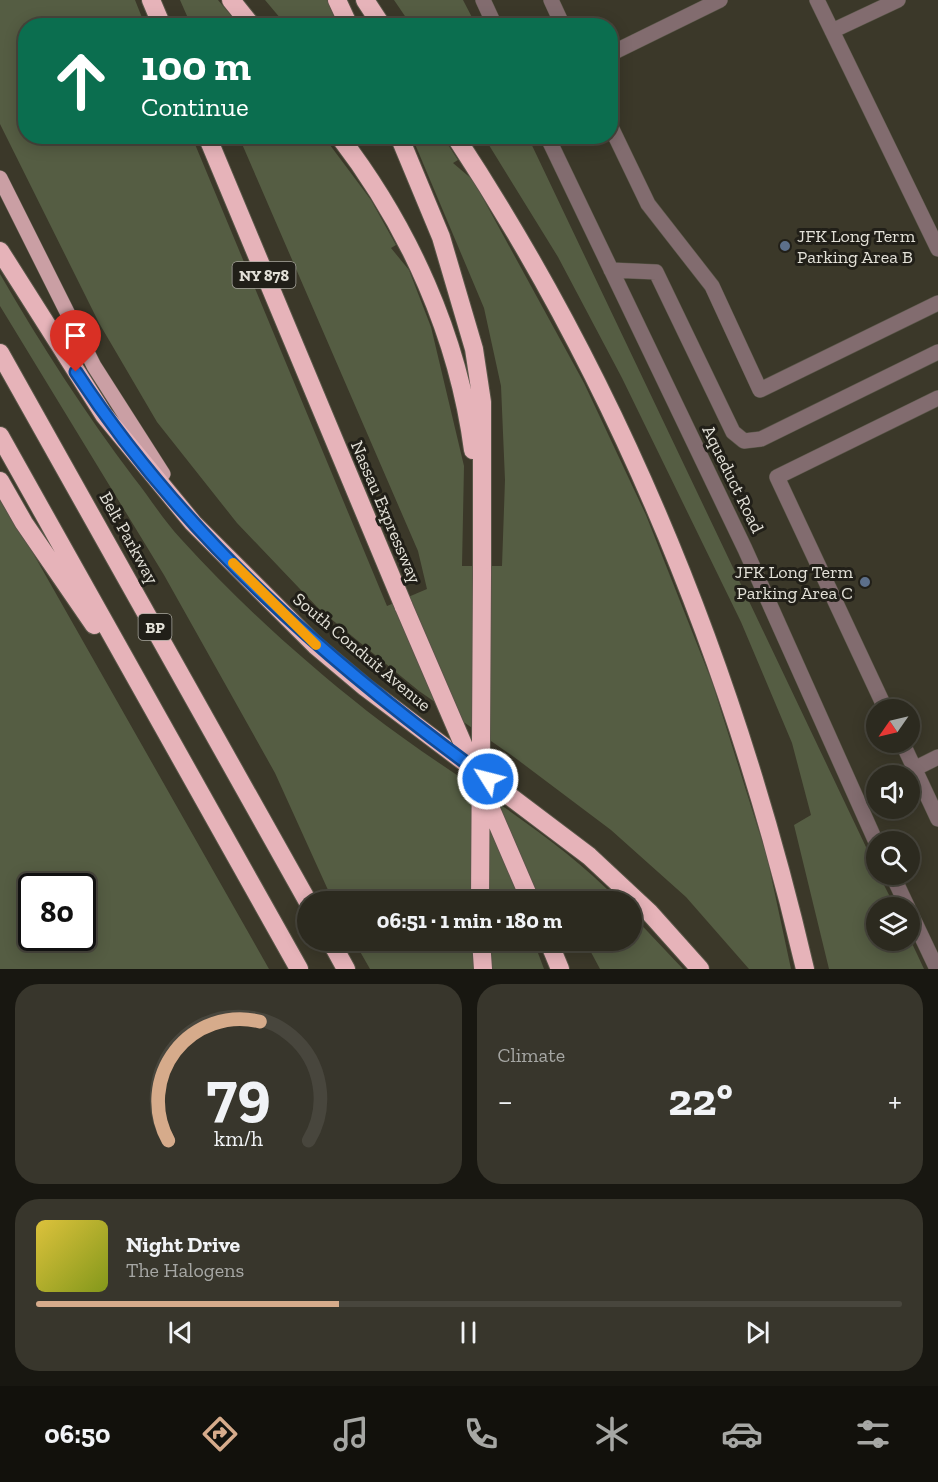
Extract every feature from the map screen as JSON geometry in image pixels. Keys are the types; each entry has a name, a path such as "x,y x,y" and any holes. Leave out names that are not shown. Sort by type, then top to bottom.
{"highway":[{"path":"151,0 159,18"},
{"path":"231,0 246,18"},
{"path":"337,0 345,18"},
{"path":"365,0 377,18"},
{"name":"Nassau Expressway","path":"210,144 404,607 526,891"},
{"path":"344,144 396,222 434,302 464,400 480,514"},
{"path":"402,144 441,237 474,349 482,402 480,891"},
{"path":"460,144 503,211 557,305 603,392 663,523 715,657 752,767 789,901 804,969"},
{"path":"0,251 116,431 193,523 236,566"},
{"name":"Belt Parkway","path":"0,353 302,891"},
{"name":"BP","path":"0,436 299,969"},
{"path":"0,481 24,523 165,728"},
{"name":"South Conduit Avenue","path":"236,566 315,645 357,680 597,862 649,912 700,969"},
{"path":"336,951 346,969"},
{"path":"482,951 483,968"},
{"path":"553,951 560,969"}],"main road":[{"name":"South Conduit Avenue","path":"0,178 116,405 167,480 236,566"}],"street":[{"path":"483,0 491,18"},
{"path":"551,0 559,18"},
{"path":"618,50 720,0"},
{"path":"817,0 938,249"},
{"path":"832,31 898,0"},
{"path":"618,142 648,204 711,286 760,390 938,303"},
{"name":"Aqueduct Road","path":"552,144 759,578 871,831"},
{"path":"611,270 656,272 733,432 744,441 761,439 938,352"},
{"path":"881,699 777,477 938,398"},
{"path":"920,766 938,757"},
{"path":"920,782 938,819"},
{"path":"920,934 937,969"}],"green space":[{"path":"0,0 135,0 142,18 18,18 18,144 195,144 387,606 427,589 418,551 242,144 329,144 371,200 396,245 391,248 409,270 431,327 464,466 462,566 502,566 505,480 501,386 484,308 415,144 448,144 458,160 453,163 473,180 584,383 646,515 712,682 767,857 791,969 749,969 686,897 611,830 514,757 419,691 319,609 237,523 157,422 99,323 0,124"},
{"path":"180,0 218,0 233,18 188,18"},
{"path":"265,0 327,0 336,18 280,18"},
{"path":"394,0 463,0 472,18 406,18"},
{"path":"488,144 531,144 866,847 866,885 884,885 890,897 866,897 866,951 916,951 924,969 829,969 794,825 811,815 792,743 741,622 622,378 558,257"},
{"path":"0,274 31,327 98,429 175,532 224,585 294,650 367,711 560,848 608,891 328,891 275,773 164,575 0,306"},
{"path":"0,495 269,969 0,969"},
{"path":"642,926 683,969 600,969 590,951 642,951"},
{"path":"360,951 537,951 544,969 370,969"}],"slow traffic":[{"path":"233,563 316,645"}],"place":[{"name":"JFK Long Term Parking Area B","path":"785,246"},
{"name":"JFK Long Term Parking Area C","path":"865,582"}],"route":[{"path":"76,372 104,415 142,464 193,523 275,606 315,645 365,687 488,779"}]}
